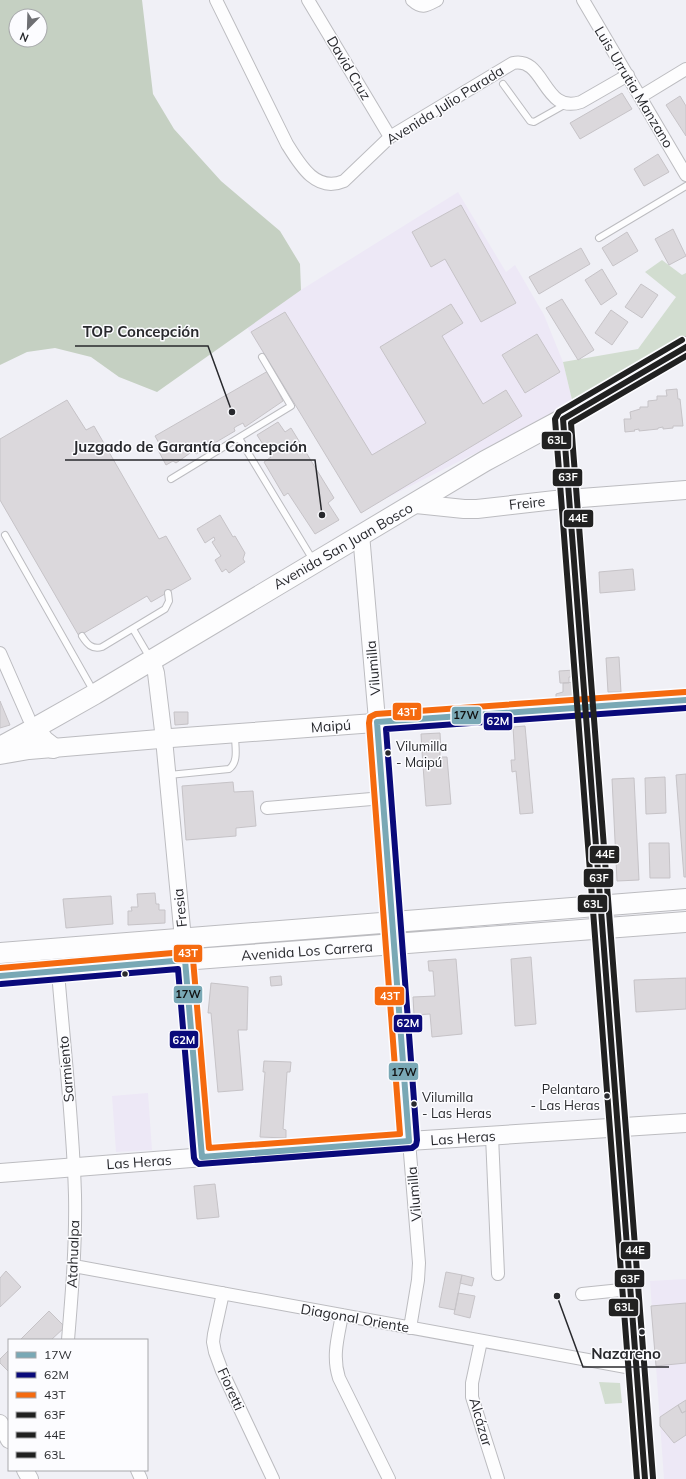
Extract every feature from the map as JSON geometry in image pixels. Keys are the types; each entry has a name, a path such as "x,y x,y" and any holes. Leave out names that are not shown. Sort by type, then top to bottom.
{"main road":[{"name":"Avenida San Juan Bosco","path":"0,747 35,729 95,694 361,534 416,504 485,461 563,419 686,347"},
{"name":"Freire","path":"416,504 477,509 686,490"},
{"name":"Maipú","path":"0,755 29,750 164,738 686,700"},
{"path":"35,729 44,741 53,748"},
{"name":"Avenida Los Carrera","path":"0,952 184,939 686,898"},
{"name":"Avenida Los Carrera","path":"0,976 185,960 686,922"},
{"name":"Las Heras","path":"0,1173 409,1141 686,1123"}],"street":[{"name":"Avenida Julio Parada","path":"216,0 286,144 296,159 312,176 324,184 337,184 344,181 390,137 505,67 518,62 527,64 532,68 557,100 566,104"},
{"name":"David Cruz","path":"308,0 390,137"},
{"path":"412,0 418,6 426,6 437,0"},
{"name":"Luis Urrutia Manzano","path":"583,0 686,175"},
{"path":"640,97 686,70"},
{"path":"566,104 581,102 628,75"},
{"path":"563,419 645,1479"},
{"name":"Vilumilla","path":"361,534 395,944 419,1263 418,1280 410,1328"},
{"path":"0,653 29,720 35,729"},
{"name":"Fresia","path":"152,660 156,673 164,738 184,939 202,1157"},
{"path":"267,808 383,798"},
{"name":"Sarmiento","path":"58,972 74,1167"},
{"path":"492,1136 498,1274"},
{"name":"Atahualpa","path":"68,1339 74,1266 74,1167"},
{"name":"Diagonal Oriente","path":"74,1266 637,1369"},
{"path":"582,1294 631,1290"},
{"name":"Fioretti","path":"223,1293 214,1334 213,1342 215,1352 222,1371 273,1479"},
{"path":"342,1315 335,1351 337,1370 389,1479"},
{"name":"Alcázar","path":"481,1341 472,1383 472,1397 498,1479"},
{"path":"0,1423 8,1438"}],"lane":[{"path":"503,84 527,119 530,121 534,122 566,104"},
{"path":"599,238 686,186"},
{"path":"171,479 291,406 262,357"},
{"path":"240,438 314,562"},
{"path":"5,535 95,694"},
{"path":"82,636 89,645 99,648 165,609 169,601 168,593"},
{"path":"133,629 152,660"},
{"path":"167,776 232,768 236,759 235,733"}],"shaded area":[{"path":"458,192 506,272 515,265 544,315 563,362 573,404 361,511 244,322 301,290"},
{"path":"662,260 682,275 686,273 686,343 573,404 563,362 638,349 676,297 645,272"},
{"path":"148,1093 152,1150 116,1152 112,1096"},
{"path":"686,1279 686,1479 664,1479 650,1281"},
{"path":"599,1382 620,1383 622,1403 605,1404"}],"green space":[{"path":"0,0 142,0 153,94 174,129 221,181 280,231 300,264 301,290 157,392 119,377 91,357 55,348 27,352 0,365"}],"building":[{"path":"622,93 632,109 580,139 570,123"},
{"path":"680,96 686,106 686,136 666,105"},
{"path":"658,154 669,172 644,186 634,169"},
{"path":"461,205 516,303 481,322 445,259 431,267 412,232"},
{"path":"673,229 686,256 669,265 655,239"},
{"path":"627,232 638,251 613,266 602,248"},
{"path":"581,248 590,264 539,294 529,277"},
{"path":"602,269 617,294 601,305 585,280"},
{"path":"641,284 658,295 642,318 625,307"},
{"path":"562,299 594,350 578,360 546,308"},
{"path":"451,304 463,323 442,336 483,404 506,390 522,416 361,513 251,332 285,312 372,455 426,423 380,347"},
{"path":"611,310 628,322 612,345 595,333"},
{"path":"537,334 560,372 525,393 502,355"},
{"path":"268,371 283,401 245,427 243,423 237,426 234,428 235,431 196,454 193,451 176,463 173,461 166,465 157,448 160,445 155,436"},
{"path":"677,389 678,399 680,399 683,426 673,426 673,428 663,429 663,427 639,431 639,429 625,432 624,419 631,419 630,412 640,409 640,407 648,407 648,401 657,400 657,396 667,396 666,390"},
{"path":"67,400 86,430 94,426 159,539 166,536 191,579 151,602 147,596 79,636 0,500 0,439"},
{"path":"278,422 285,432 291,428 334,498 328,503 339,520 315,534 288,493 284,496 264,462 271,457 257,435"},
{"path":"220,515 233,537 235,536 245,553 243,559 245,562 229,573 226,569 222,572 215,560 221,556 212,542 215,540 214,537 205,543 197,529"},
{"path":"633,569 635,590 600,593 599,572"},
{"path":"619,657 621,692 608,692 606,658"},
{"path":"575,670 575,677 569,677 569,683 560,683 559,671"},
{"path":"575,682 577,696 573,700 556,701 556,694 563,692 563,683"},
{"path":"0,701 10,725 0,728"},
{"path":"174,712 188,712 188,724 175,725"},
{"path":"525,726 533,813 520,814 516,771 512,772 511,760 515,760 513,727"},
{"path":"440,733 441,751 422,752 421,734"},
{"path":"440,751 440,757 447,757 451,804 426,806 422,752"},
{"path":"686,774 686,877 684,877 676,775"},
{"path":"665,777 666,813 646,814 645,778"},
{"path":"634,778 639,880 617,881 612,779"},
{"path":"233,782 234,792 253,791 256,826 236,828 236,836 186,840 182,786"},
{"path":"649,843 669,843 670,878 650,878"},
{"path":"155,893 156,904 159,904 159,910 165,910 165,923 128,925 128,911 132,911 131,907 138,907 137,894"},
{"path":"111,896 113,924 66,928 63,899"},
{"path":"531,957 536,1024 515,1026 511,959"},
{"path":"456,959 462,1034 432,1037 430,1014 414,1015 413,997 435,996 433,971 429,971 428,961"},
{"path":"281,976 282,985 271,986 270,977"},
{"path":"686,978 686,1009 636,1012 634,980"},
{"path":"211,983 248,987 247,1030 238,1030 243,1090 218,1092 211,1013 208,1013"},
{"path":"264,1061 291,1062 290,1072 287,1072 283,1129 286,1130 286,1138 260,1137 265,1072 263,1072"},
{"path":"215,1184 219,1217 197,1219 194,1186"},
{"path":"6,1271 21,1287 0,1307 0,1278"},
{"path":"446,1272 462,1275 455,1310 439,1307"},
{"path":"462,1275 474,1278 472,1286 460,1283"},
{"path":"458,1293 475,1296 470,1318 454,1314"},
{"path":"686,1303 686,1363 656,1366 651,1306"},
{"path":"49,1311 65,1327 52,1339 21,1339"},
{"path":"8,1351 8,1371 0,1363 0,1359"},
{"path":"686,1400 686,1411 682,1413 678,1405"},
{"path":"678,1405 682,1413 686,1411 686,1435 674,1443 660,1426 660,1417"}],"transit line":[{"name":"63L","path":"637,1479 555,419 559,412 682,340"},
{"name":"63F","path":"645,1479 563,419 686,347"},
{"name":"44E","path":"653,1478 571,423 686,356"},
{"name":"43T","path":"0,968 184,952 190,954 193,959 209,1148 400,1134 369,723 370,717 376,714 685,692"},
{"name":"17W","path":"0,976 185,960 202,1157 409,1141 377,722 686,700"},
{"name":"62M","path":"1,984 178,969 194,1158 199,1164 412,1148 416,1145 417,1140 386,729 686,708"}],"place":[{"name":"TOP Concepción","path":"232,412"},
{"name":"Juzgado de Garantía Concepción","path":"322,515"},
{"name":"Vilumilla - Maipú","path":"388,753"},
{"name":"Pelantaro - Las Heras","path":"607,1096"},
{"name":"Vilumilla - Las Heras","path":"414,1104"},
{"name":"Nazareno","path":"557,1296"}]}
